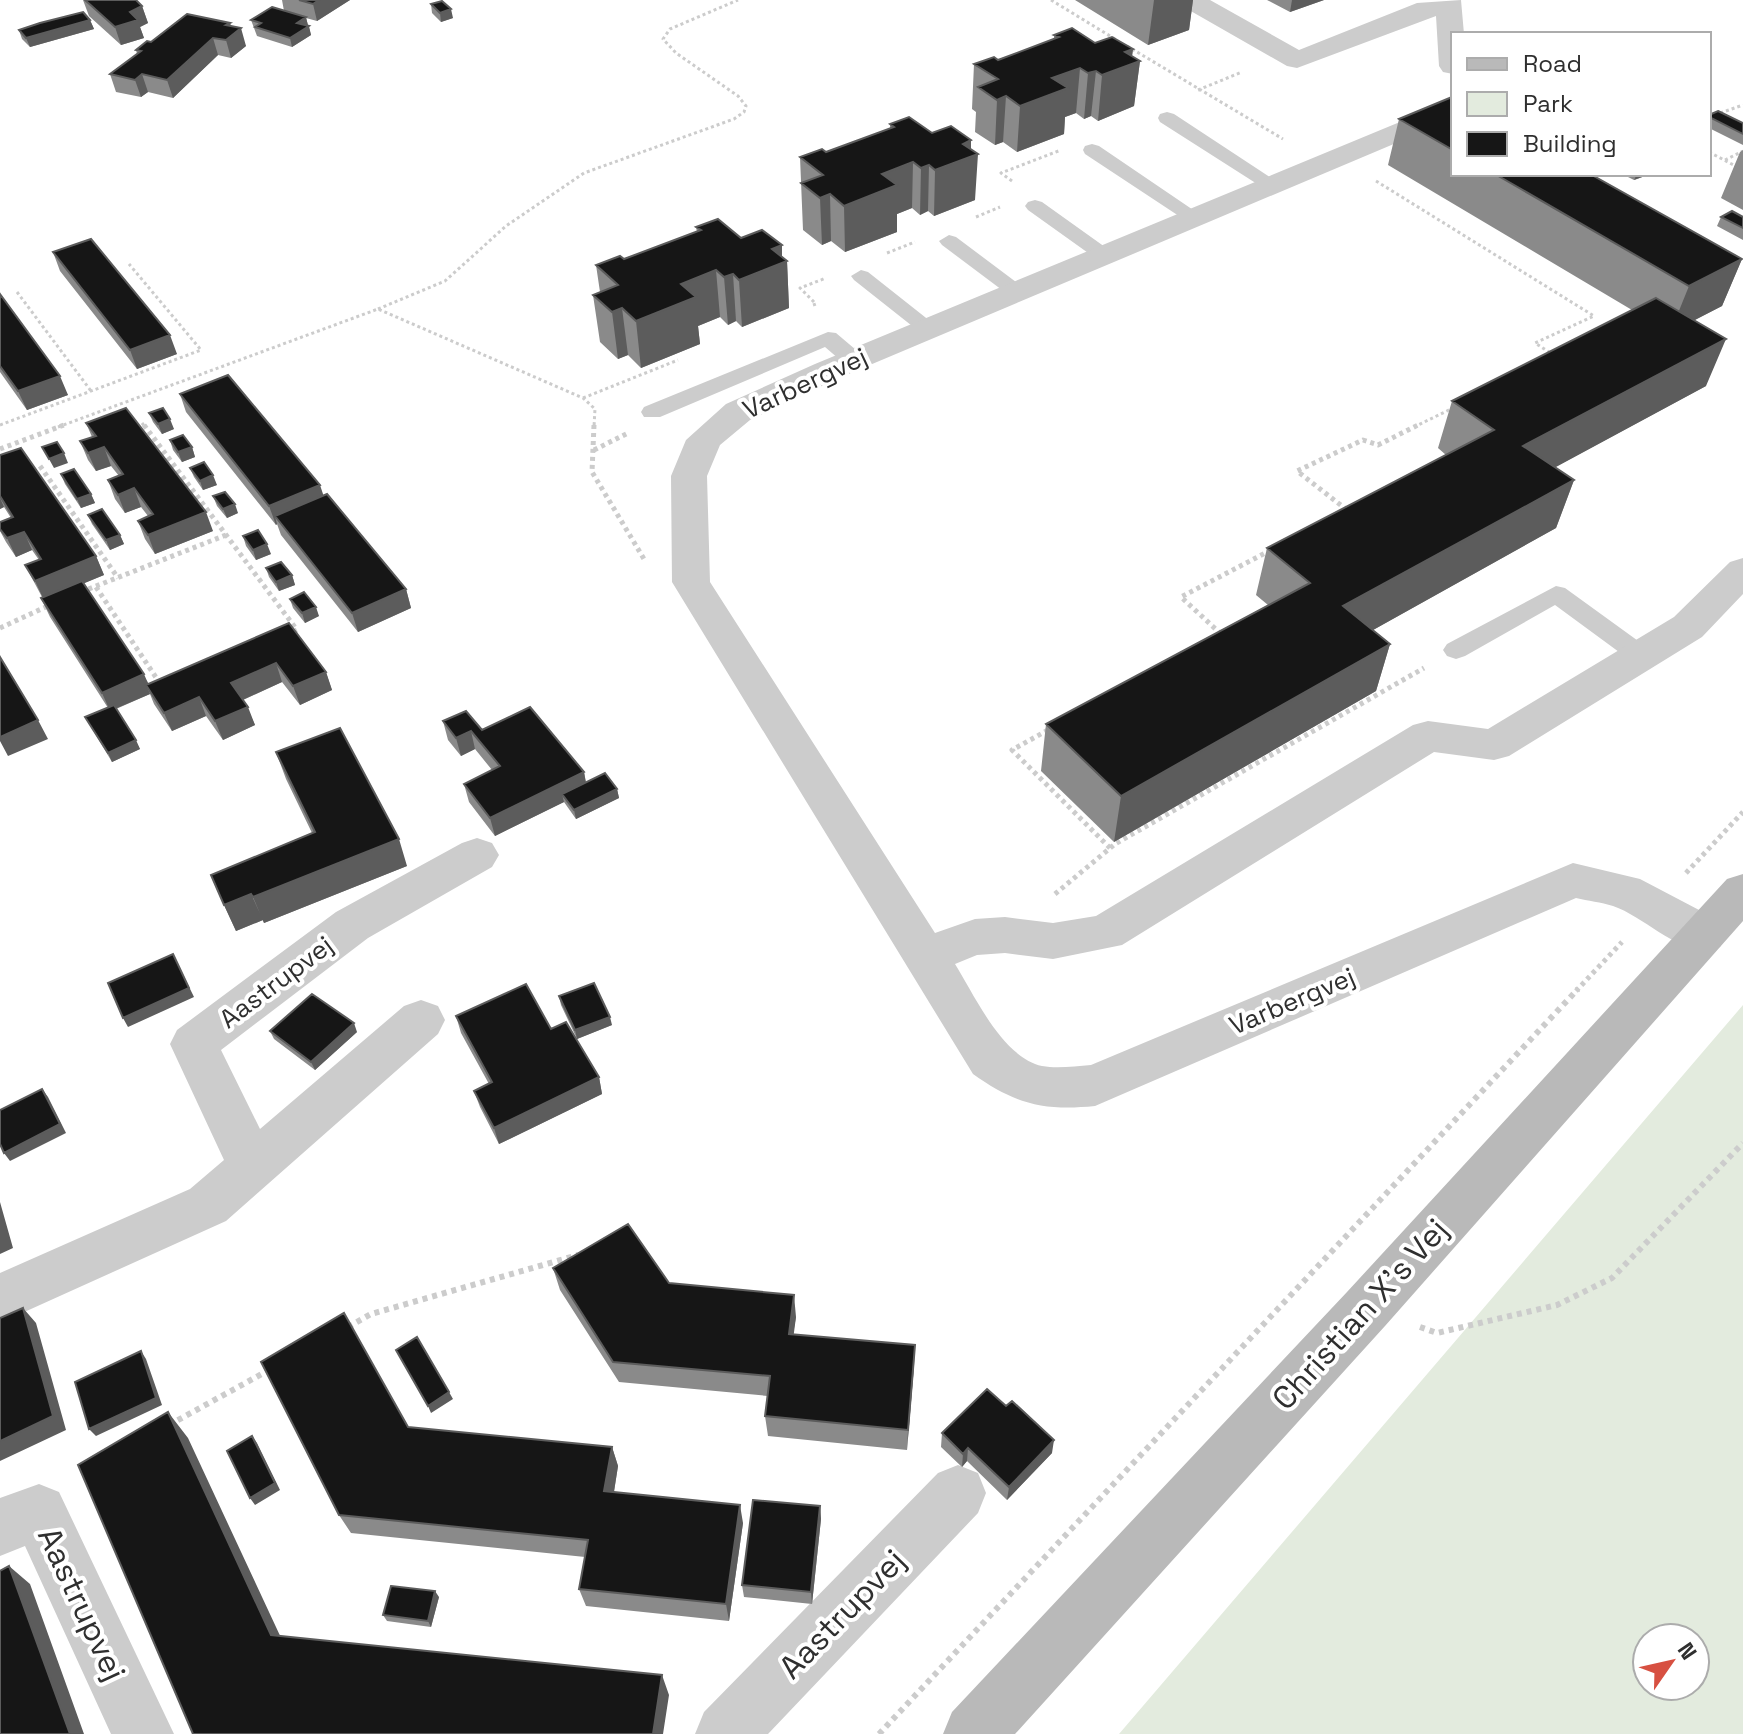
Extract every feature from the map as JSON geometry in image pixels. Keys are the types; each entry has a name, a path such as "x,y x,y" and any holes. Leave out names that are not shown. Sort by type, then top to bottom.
{"street":[{"path":"1191,0 1297,60 1448,3 1451,41"},
{"name":"Varbergvej","path":"1451,110 854,360 738,412 704,440 689,476 691,582 990,1060 1019,1081 1048,1089 1095,1085 1573,880 1624,891 1704,934"},
{"path":"927,955 975,937 1005,935 1053,941 1106,932 1428,736 1494,745 1688,627 1743,571"},
{"name":"Aastrupvej","path":"253,1167 194,1044 352,925 477,855"},
{"name":"Christian X's Vej","path":"974,1734 1366,1309 1743,891"},
{"path":"0,1299 208,1205 421,1020"},
{"name":"Aastrupvej","path":"726,1734 958,1493"},
{"name":"Aastrupvej","path":"0,1527 39,1512 143,1734"}],"lane":[{"path":"1167,118 1272,185"},
{"path":"1083,148 1195,218"},
{"path":"1035,206 1105,256"},
{"path":"949,241 1017,292"},
{"path":"861,276 928,329"},
{"path":"652,412 828,338 854,360"},
{"path":"1456,650 1556,594 1643,657"}],"path":[{"path":"0,449 378,309 445,281 506,226 584,173 734,119 744,112 746,106 740,96 687,57 671,52 663,39 670,29 738,0"},
{"path":"1051,0 1278,138 1323,150 1338,158 1594,316 1535,343 1555,356 1541,363"},
{"path":"1190,99 1203,93"},
{"path":"1711,116 1743,105"},
{"path":"1022,188 1001,173 1083,148"},
{"path":"1724,160 1743,151"},
{"path":"1711,153 1743,170"},
{"path":"963,223 1004,206"},
{"path":"879,256 921,239"},
{"path":"0,425 201,350 129,264"},
{"path":"802,310 816,304 800,288 838,273"},
{"path":"17,292 91,391"},
{"path":"378,309 583,398 595,409 592,472 648,566"},
{"path":"583,398 685,357"},
{"path":"1334,517 1348,510 1297,471 1363,440 1378,445 1460,404"},
{"path":"142,423 297,630 283,636"},
{"path":"40,466 118,578"},
{"path":"81,593 226,535"},
{"path":"1210,640 1223,633 1181,597 1278,546"},
{"path":"96,587 163,689"},
{"path":"0,628 51,604"},
{"path":"1005,935 1110,848 1456,650"},
{"path":"1052,728 1012,750 1110,848"},
{"path":"879,1734 1743,812"},
{"path":"1366,1309 1437,1333 1557,1305 1612,1278 1743,1143"},
{"path":"344,1329 371,1314 583,1253"},
{"path":"156,1433 277,1366"}],"green space":[{"path":"1743,1005 1743,1734 1119,1734"}],"building":[{"path":"85,0 136,0 142,6 130,12 138,20 115,27"},
{"path":"442,1 451,9 440,13 431,4"},
{"path":"272,7 306,17 297,23 309,26 290,38 255,27 261,23 251,20"},
{"path":"83,12 90,20 26,38 19,30 40,23"},
{"path":"187,14 241,28 226,40 213,38 167,80 142,74 135,80 110,74 141,51 136,50 147,41 151,42"},
{"path":"1072,28 1095,43 1112,37 1133,49 1125,52 1140,61 1102,75 1080,68 1052,78 1068,88 1020,106 1006,96 997,100 978,87 998,79 974,64 994,57 998,60 1059,37 1054,35"},
{"path":"1451,97 1451,149 1399,119"},
{"path":"1718,111 1743,123 1743,134 1711,118 1711,114"},
{"path":"909,117 932,133 951,126 971,140 963,144 978,154 935,170 929,165 921,168 913,162 882,174 897,185 844,206 830,194 820,198 801,183 823,175 800,157 822,149 826,152 894,127 890,124"},
{"path":"1498,176 1594,176 1742,259 1689,286"},
{"path":"1732,211 1743,217 1743,228 1721,217"},
{"path":"718,219 741,238 762,230 782,245 772,249 787,261 739,280 733,274 724,277 716,270 681,284 696,297 636,321 622,308 612,312 593,295 618,285 596,265 620,256 624,259 701,230 696,227"},
{"path":"91,239 170,335 130,350 53,252"},
{"path":"0,294 60,376 18,391 0,366"},
{"path":"1656,298 1726,339 1523,446 1574,480 1343,606 1390,644 1121,796 1046,724 1310,583 1267,548 1494,430 1452,401"},
{"path":"228,375 320,485 269,506 180,394"},
{"path":"126,408 206,512 148,535 138,521 153,514 134,488 118,495 108,480 123,474 104,447 88,453 80,441 96,436 86,423"},
{"path":"163,408 170,419 158,424 149,413"},
{"path":"183,435 192,447 178,452 170,440"},
{"path":"57,442 64,453 49,459 42,447"},
{"path":"21,448 96,556 35,581 25,565 41,559 24,532 7,538 0,529 0,522 13,517 0,496 0,455"},
{"path":"204,462 213,475 200,481 190,468"},
{"path":"74,469 91,494 77,499 61,474"},
{"path":"225,492 235,504 223,509 213,496"},
{"path":"327,494 406,589 352,613 275,516"},
{"path":"102,509 120,535 106,540 88,515"},
{"path":"258,530 267,544 253,550 243,536"},
{"path":"281,562 292,575 276,582 266,568"},
{"path":"82,581 144,674 102,693 41,598"},
{"path":"304,592 316,607 302,613 290,599"},
{"path":"289,623 326,672 293,686 276,663 231,683 248,707 215,721 199,697 164,713 146,685"},
{"path":"0,657 38,720 0,737"},
{"path":"114,705 136,740 108,753 85,717"},
{"path":"530,707 584,772 490,818 464,784 500,766 471,731 456,738 443,721 466,711 482,730"},
{"path":"340,728 399,839 253,897 251,894 224,905 211,875 315,832 276,752"},
{"path":"605,773 617,789 574,810 562,794"},
{"path":"173,954 189,988 123,1018 108,983"},
{"path":"594,983 610,1017 575,1030 559,996"},
{"path":"526,984 551,1029 566,1022 599,1077 494,1128 474,1091 492,1082 456,1016"},
{"path":"312,994 354,1023 311,1062 270,1031"},
{"path":"42,1089 60,1124 4,1153 0,1144 0,1110"},
{"path":"628,1224 669,1283 794,1295 789,1334 915,1345 908,1430 765,1416 770,1376 613,1362 553,1268"},
{"path":"23,1308 53,1416 0,1441 0,1318"},
{"path":"344,1313 408,1427 612,1447 604,1491 740,1505 726,1604 579,1589 588,1540 339,1515 261,1362"},
{"path":"417,1337 449,1392 428,1406 396,1350"},
{"path":"141,1351 156,1398 89,1429 75,1382"},
{"path":"987,1389 1006,1406 1012,1401 1054,1440 1009,1487 968,1448 963,1454 942,1433"},
{"path":"168,1412 271,1635 662,1675 653,1734 193,1734 78,1465"},
{"path":"252,1436 275,1483 250,1498 227,1451"},
{"path":"753,1500 820,1506 811,1592 742,1585"},
{"path":"9,1566 70,1734 0,1734 0,1571"},
{"path":"391,1586 435,1591 428,1621 383,1615"}]}
